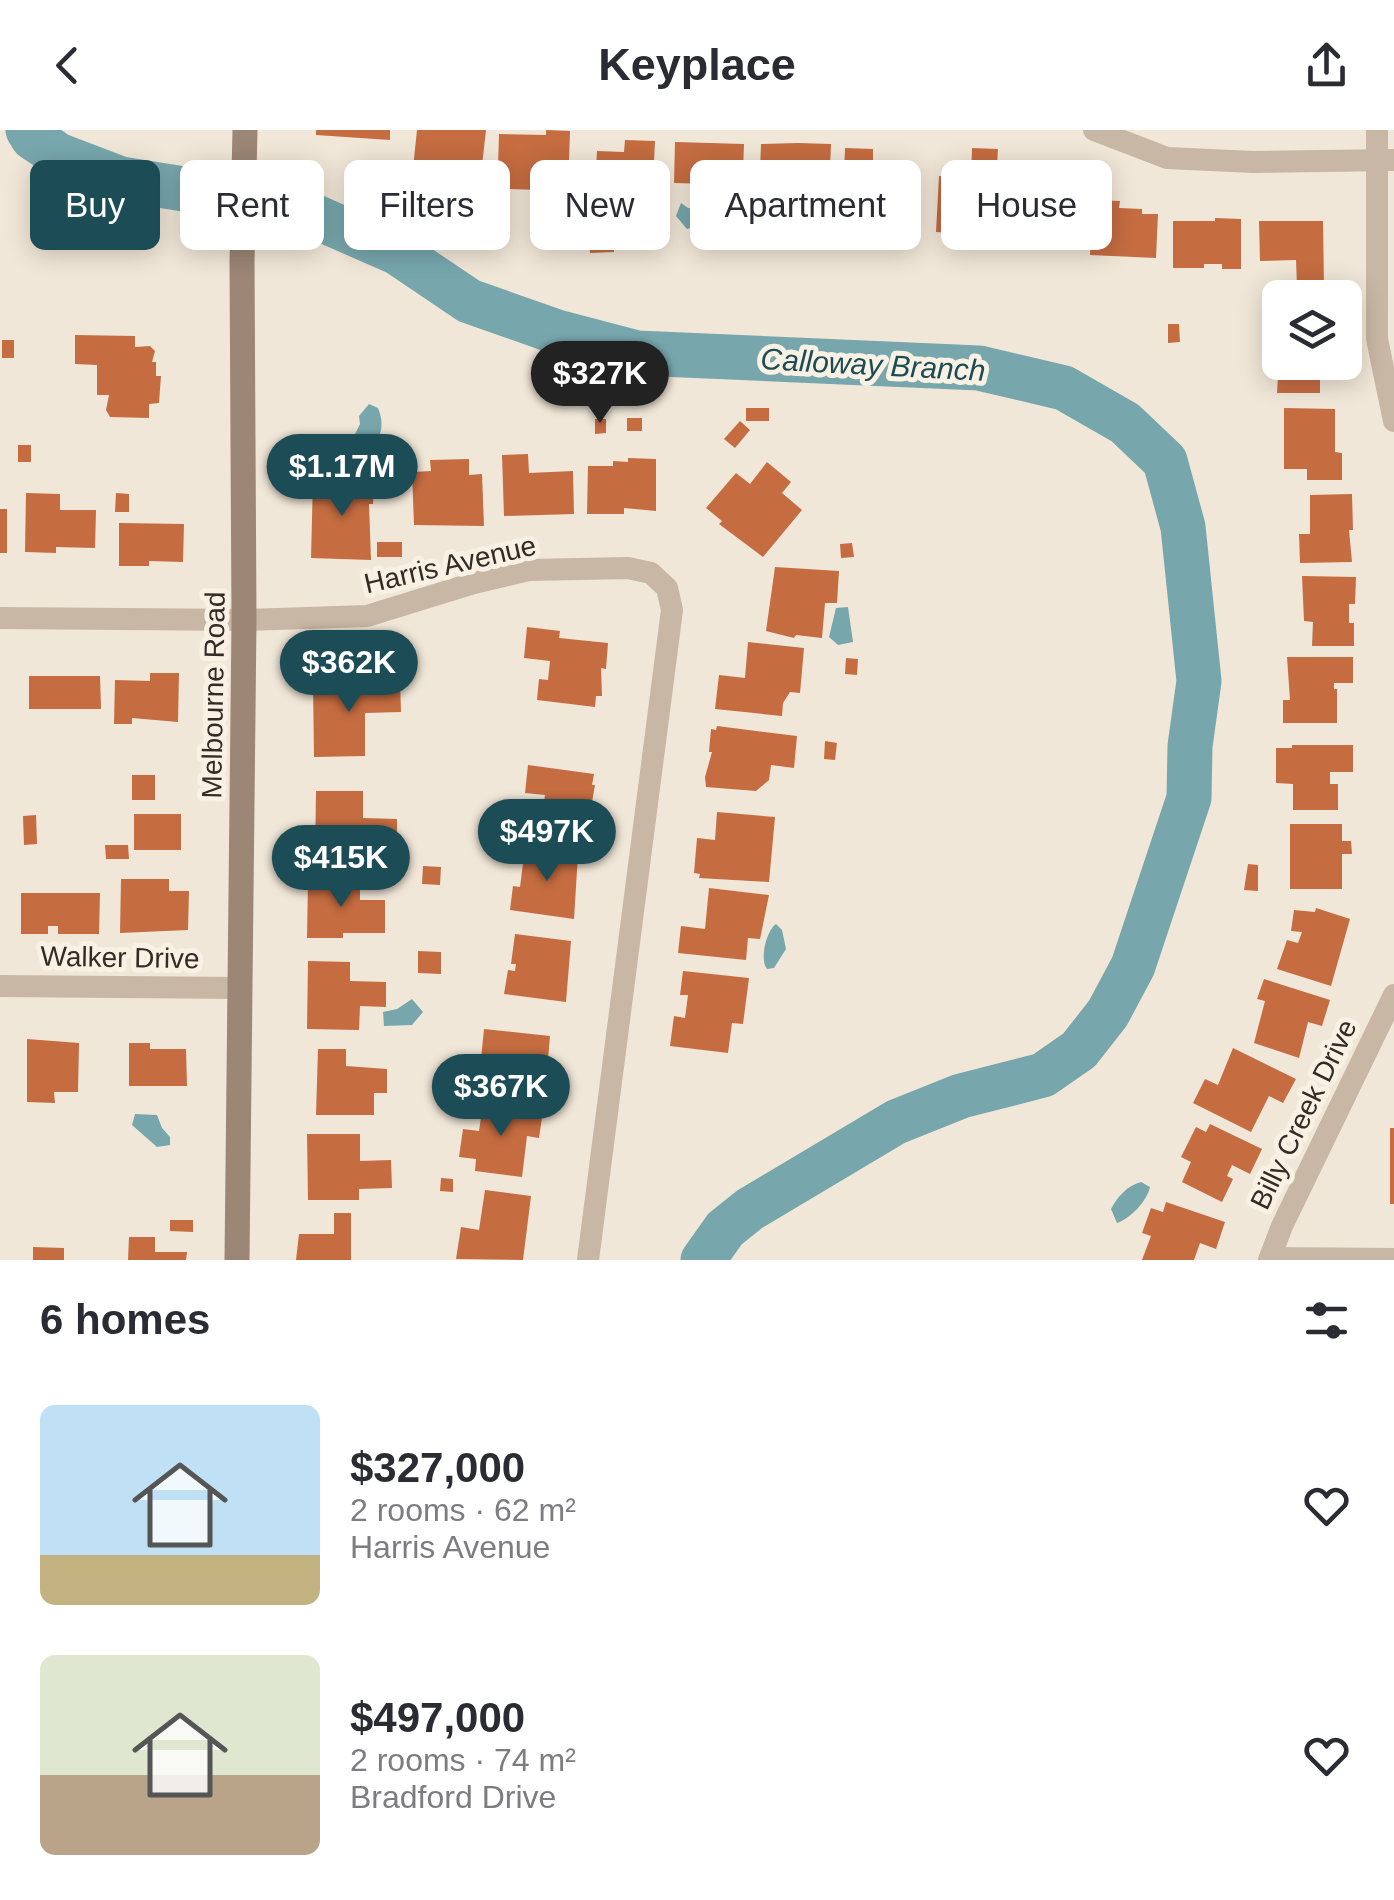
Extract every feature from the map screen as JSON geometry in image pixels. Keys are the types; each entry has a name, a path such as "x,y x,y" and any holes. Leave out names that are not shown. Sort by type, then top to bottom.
{"street":[{"name":"Melbourne Road","path":"237,1260 246,130"},
{"path":"1094,130 1168,158 1253,162 1386,160"},
{"path":"1376,130 1386,160 1377,339 1394,420"},
{"name":"Harris Avenue","path":"0,618 244,620 367,616 530,570 628,568 651,572 667,588 672,610 588,1260"},
{"name":"Walker Drive","path":"0,986 240,988"},
{"name":"Billy Creek Drive","path":"1270,1259 1394,995"},
{"path":"1270,1259 1394,1259"}],"water":[{"path":"681,203 690,208 690,228 687,229 676,216"},
{"path":"369,404 378,408 382,426 376,441 367,449 357,446 353,438 360,424 359,416"},
{"path":"848,607 853,642 838,645 829,637 836,608"},
{"path":"776,924 782,930 786,949 774,968 767,969 765,945"},
{"path":"412,999 423,1012 412,1025 384,1026 383,1012"},
{"path":"135,1114 157,1115 170,1137 170,1145 157,1147 132,1125"},
{"path":"1141,1182 1150,1187 1146,1198 1117,1223 1111,1209 1127,1189"}],"building":[{"path":"316,130 390,130 390,140 316,135"},
{"path":"417,130 486,130 483,160 414,160"},
{"path":"546,130 570,131 569,160 530,160 530,190 510,189 510,160 498,160 499,134 546,135"},
{"path":"625,140 655,141 654,160 597,160 597,151 624,152"},
{"path":"675,142 744,144 743,160 690,160 690,183 674,183"},
{"path":"761,144 831,144 830,160 760,160"},
{"path":"845,148 873,149 873,160 845,160"},
{"path":"972,148 998,149 997,160 972,160"},
{"path":"941,176 941,232 936,232"},
{"path":"1112,201 1120,201 1119,208 1158,214 1156,258 1090,255 1090,250 1112,250"},
{"path":"1241,219 1241,269 1222,269 1222,264 1173,268 1173,221"},
{"path":"1259,221 1323,221 1324,280 1297,280 1296,260 1260,261"},
{"path":"1168,324 1179,324 1180,342 1168,343"},
{"path":"75,335 135,336 135,347 150,346 155,351 152,362 156,362 156,376 161,376 159,403 149,404 149,418 110,417 106,410 109,395 97,395 97,365 75,364"},
{"path":"2,340 14,340 14,358 2,358"},
{"path":"1278,380 1320,380 1320,393 1277,393"},
{"path":"746,408 769,408 769,421 746,421"},
{"path":"1284,408 1335,409 1335,452 1342,453 1342,480 1307,480 1307,469 1284,469"},
{"path":"627,418 642,418 642,431 627,431"},
{"path":"595,419 606,419 606,433 595,434"},
{"path":"740,421 750,430 735,448 724,439"},
{"path":"18,445 31,445 31,462 18,462"},
{"path":"528,454 529,473 573,471 574,514 504,516 502,455"},
{"path":"628,458 656,459 656,511 624,508 624,514 587,514 588,466 613,466 613,461 628,462"},
{"path":"469,459 469,475 482,474 484,526 414,525 412,472 431,471 430,460"},
{"path":"767,462 791,482 782,493 802,510 763,557 719,524 722,521 706,508 736,473 750,484"},
{"path":"313,479 374,481 373,504 369,504 371,560 311,558"},
{"path":"26,493 60,494 60,510 96,510 95,548 56,547 56,553 25,552"},
{"path":"116,493 129,494 129,512 115,512"},
{"path":"1352,494 1352,562 1300,563 1299,534 1310,534 1310,495"},
{"path":"0,509 7,509 7,553 0,553"},
{"path":"119,523 184,524 183,562 149,561 149,566 119,566"},
{"path":"377,542 402,542 402,557 377,557"},
{"path":"852,543 854,557 841,558 840,544"},
{"path":"775,567 839,571 837,603 825,603 822,638 794,638 766,631"},
{"path":"1302,576 1356,577 1355,604 1349,604 1354,646 1312,646 1313,622 1304,621"},
{"path":"527,627 560,631 559,638 608,643 606,669 601,668 602,696 596,696 595,707 537,700 539,679 548,680 550,661 524,658"},
{"path":"748,642 804,648 800,693 790,692 783,703 782,716 715,709 719,675 745,678"},
{"path":"1287,657 1353,657 1353,683 1334,683 1337,723 1283,723 1283,700 1290,700"},
{"path":"846,658 858,659 857,675 845,674"},
{"path":"150,673 179,673 178,722 132,718 132,724 114,724 115,680 150,681"},
{"path":"29,676 100,676 101,709 29,709"},
{"path":"400,682 401,712 365,713 365,756 314,757 313,683"},
{"path":"717,726 797,736 794,768 771,765 769,780 756,791 706,787 711,729 716,730"},
{"path":"825,741 837,743 835,760 824,759"},
{"path":"1353,745 1353,772 1330,772 1330,784 1338,784 1338,810 1293,810 1293,784 1276,783 1276,748"},
{"path":"528,765 594,774 587,830 541,825 545,795 525,793"},
{"path":"132,775 155,775 155,800 132,800"},
{"path":"316,791 363,791 363,818 397,819 397,847 362,847 362,859 315,858"},
{"path":"717,812 775,817 769,882 699,878 700,874 694,873 697,838 715,840"},
{"path":"134,814 181,814 181,850 134,850"},
{"path":"36,815 37,844 24,845 23,816"},
{"path":"1290,824 1342,824 1342,841 1351,841 1352,854 1342,854 1342,889 1290,889"},
{"path":"105,845 128,845 129,859 106,859"},
{"path":"525,848 578,854 574,919 510,910 513,886 520,887"},
{"path":"1248,864 1258,865 1258,891 1244,890"},
{"path":"423,866 441,867 440,885 422,884"},
{"path":"308,878 344,878 344,886 360,886 360,900 385,900 385,933 307,938"},
{"path":"121,879 169,879 169,891 189,891 188,930 120,933"},
{"path":"709,888 769,895 760,939 748,938 746,960 678,953 681,926 705,929"},
{"path":"21,893 100,893 99,934 58,934 58,926 48,926 48,934 21,934"},
{"path":"1316,908 1350,919 1331,986 1277,969 1287,940 1298,943 1302,932 1291,931 1294,910 1315,912"},
{"path":"515,934 571,941 566,1002 504,994 508,970 515,971 516,964 511,964"},
{"path":"418,951 441,952 441,974 418,973"},
{"path":"308,961 350,962 350,981 386,982 386,1007 360,1006 359,1030 307,1029"},
{"path":"683,971 749,978 743,1024 732,1023 728,1053 670,1046 674,1016 685,1018 688,995 680,995"},
{"path":"1264,979 1330,1000 1322,1026 1308,1022 1299,1058 1254,1043 1265,1001 1257,999"},
{"path":"484,1029 550,1036 547,1071 554,1072 551,1094 499,1088 502,1061 481,1059"},
{"path":"27,1039 79,1043 78,1092 54,1092 55,1103 27,1102"},
{"path":"129,1043 150,1043 150,1049 186,1049 187,1086 129,1086"},
{"path":"1233,1048 1296,1079 1283,1103 1269,1096 1251,1132 1193,1103 1205,1079 1218,1085"},
{"path":"318,1049 346,1049 346,1066 387,1069 387,1093 374,1093 374,1115 316,1115"},
{"path":"483,1104 543,1111 539,1138 527,1136 522,1177 475,1171 476,1159 459,1157 463,1129 479,1131"},
{"path":"1210,1124 1262,1149 1250,1174 1232,1165 1227,1176 1233,1179 1222,1202 1182,1182 1191,1162 1181,1157 1196,1127 1206,1132"},
{"path":"1390,1128 1394,1128 1394,1204 1390,1204"},
{"path":"307,1134 360,1134 360,1161 391,1160 392,1188 359,1189 359,1200 308,1200"},
{"path":"441,1178 453,1179 453,1192 440,1191"},
{"path":"485,1190 531,1196 523,1260 456,1259 461,1227 479,1230"},
{"path":"1166,1202 1225,1222 1216,1249 1200,1243 1194,1260 1142,1260 1151,1236 1142,1233 1151,1208 1163,1212"},
{"path":"334,1213 351,1213 351,1260 296,1260 299,1234 334,1234"},
{"path":"170,1220 193,1220 193,1232 170,1231"},
{"path":"129,1237 155,1237 155,1252 187,1252 186,1260 128,1260"},
{"path":"33,1247 64,1248 64,1260 33,1260"}],"waterway":[{"name":"Calloway Branch","path":"28,130 58,155 121,179 291,206 398,253 469,301 557,332 637,353 979,368 1064,388 1125,423 1165,461 1183,527 1199,681 1190,746 1189,798 1133,966 1108,1013 1079,1050 1043,1075 961,1096 896,1122 750,1209 725,1229 703,1260"}]}
